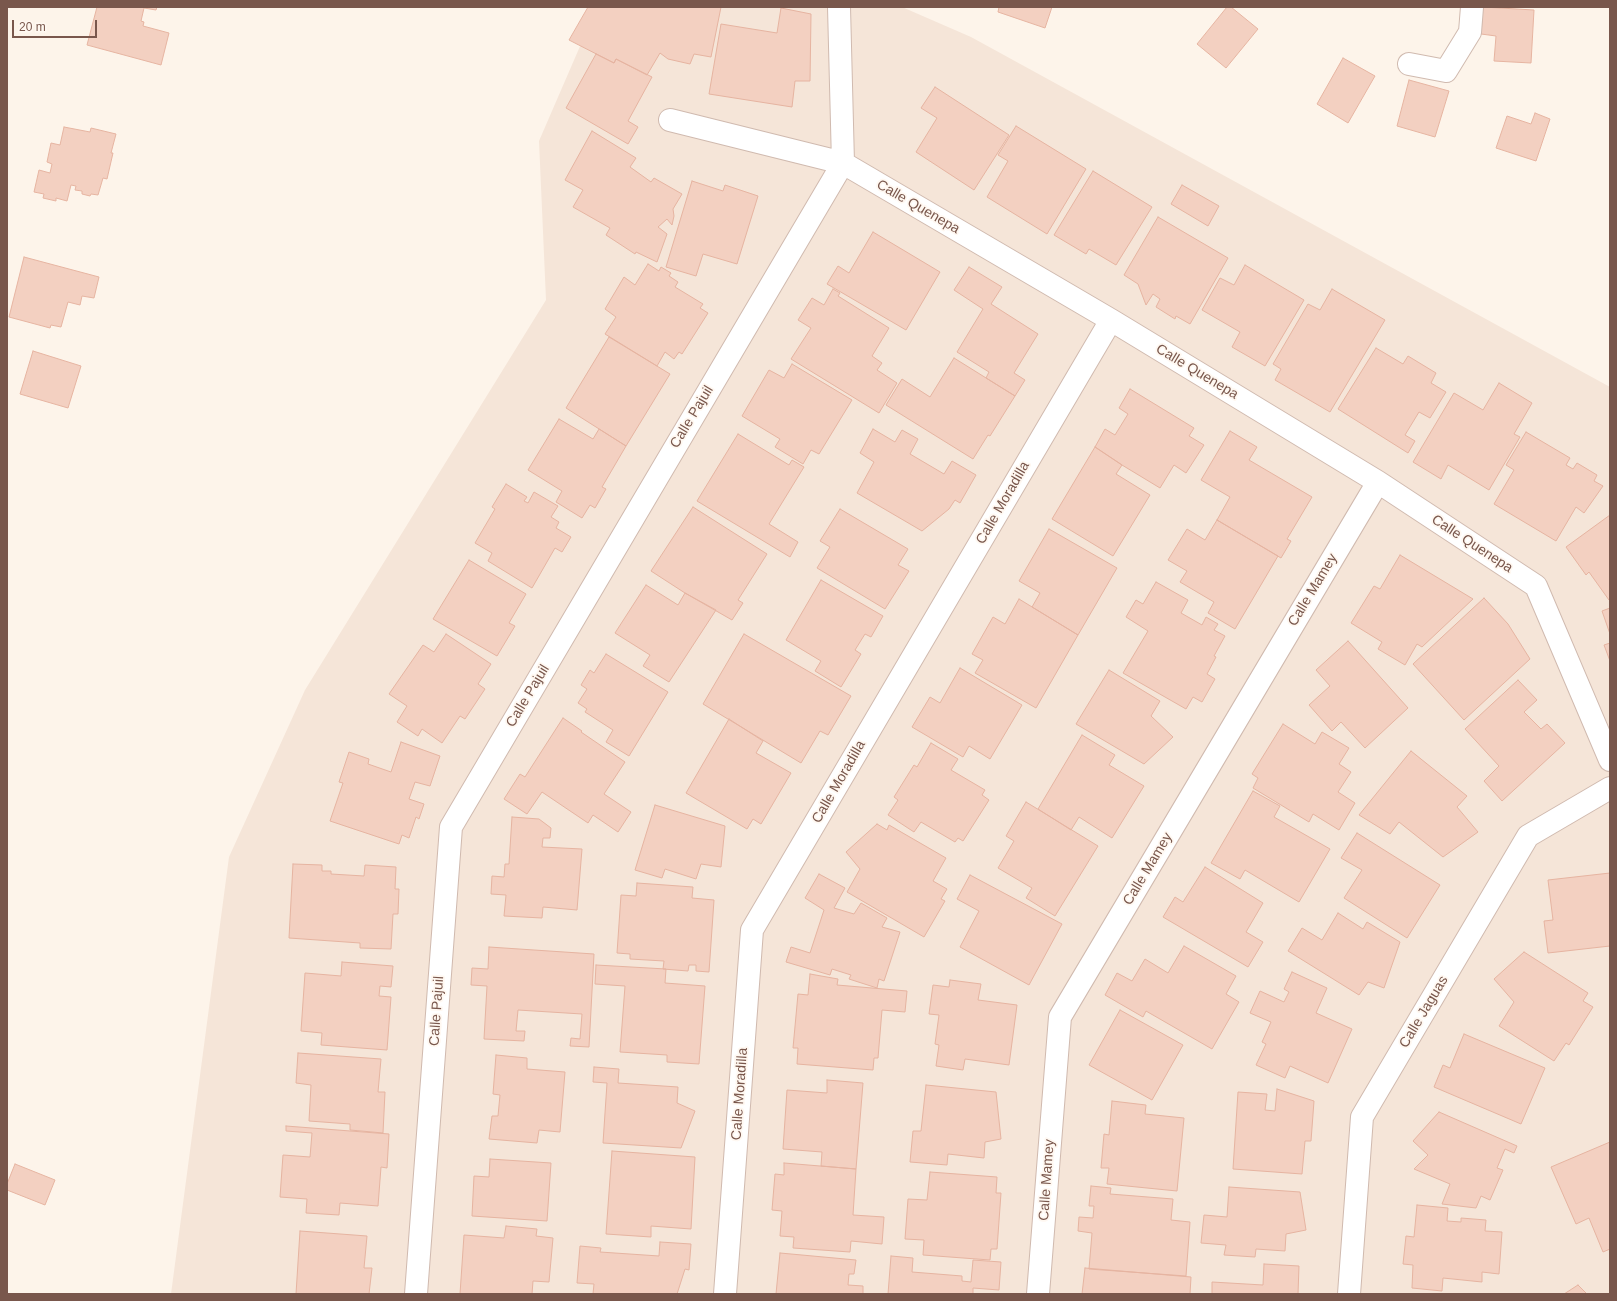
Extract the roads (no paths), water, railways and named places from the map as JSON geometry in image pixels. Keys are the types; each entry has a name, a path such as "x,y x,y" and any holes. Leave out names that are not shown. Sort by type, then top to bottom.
{"street":[{"path":"839,7 843,163"},
{"path":"1409,64 1446,71 1470,32 1472,7"},
{"name":"Calle Quenepa","path":"670,120 843,163 1111,320 1378,482 1536,586 1610,760"},
{"name":"Calle Pajuil","path":"416,1294 451,827 843,163"},
{"name":"Calle Moradilla","path":"725,1294 752,930 1111,320"},
{"name":"Calle Mamey","path":"1038,1294 1060,1017 1378,482"},
{"name":"Calle Jaguas","path":"1349,1294 1362,1117 1528,836 1610,788"}]}
